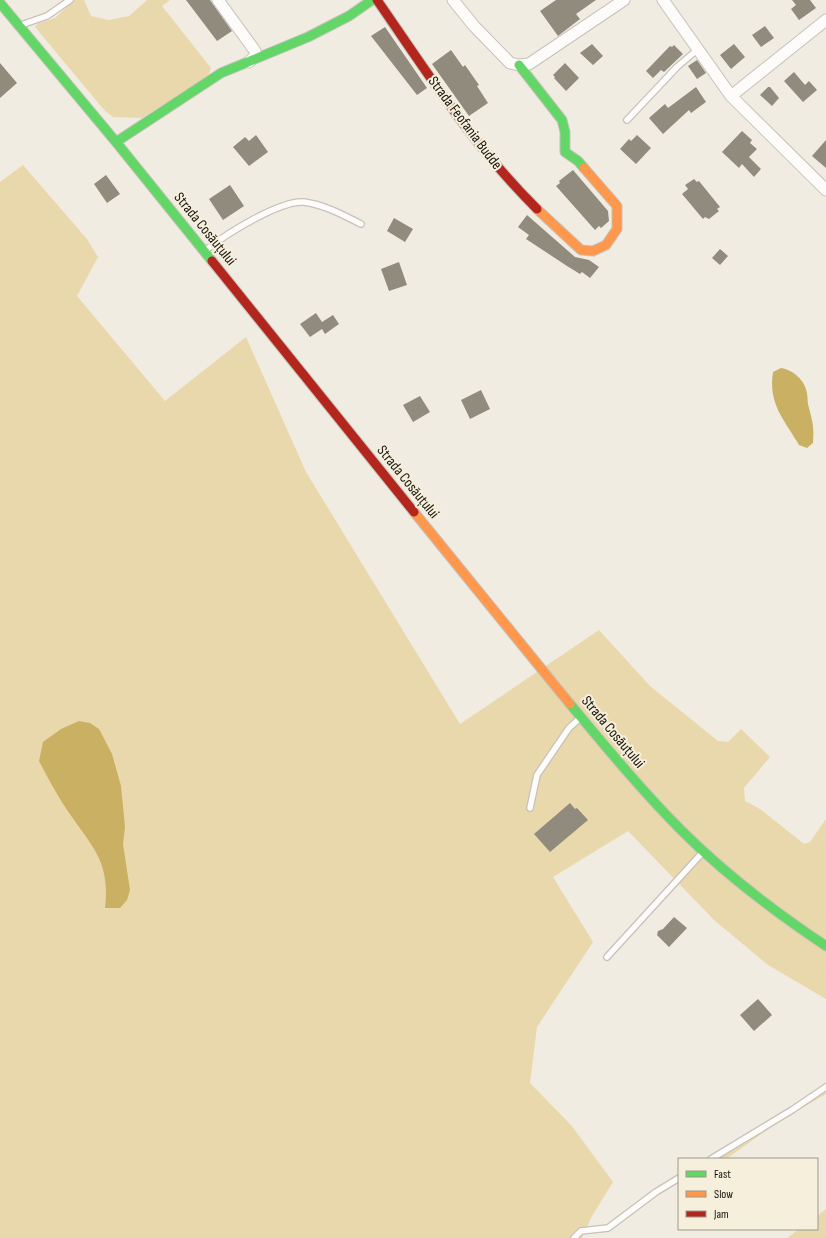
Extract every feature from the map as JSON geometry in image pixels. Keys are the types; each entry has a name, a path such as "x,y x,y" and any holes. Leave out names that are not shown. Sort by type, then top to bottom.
{"main road":[{"path":"116,142 220,73 249,62 335,23 372,0"},
{"name":"Strada Feofania Budde","path":"376,0 479,146 512,184 565,238 581,250 593,251 599,249 606,245 617,229 617,206 578,162 565,152 565,132 562,120 519,65"},
{"name":"Strada Cosăuțului","path":"0,3 205,251 581,716 653,801 704,851 767,904 826,946"}],"street":[{"path":"218,0 255,51 256,55 249,62"},
{"path":"453,0 474,26 510,63 519,65 529,64 624,0"},
{"path":"663,0 732,96 826,190"},
{"path":"732,96 826,20"}],"lane":[{"path":"19,26 47,16 70,0"},
{"path":"627,120 677,67 698,49"},
{"path":"205,251 241,227 280,206 303,202 330,209 361,224"},
{"path":"530,808 537,775 569,728 581,716"},
{"path":"607,957 704,851"},
{"path":"712,1158 792,1110 826,1087"},
{"path":"574,1238 581,1231 608,1228 656,1192 678,1179"}],"shaded area":[{"path":"74,0 84,0 91,16 109,20 129,16 147,0 170,0 162,6 211,68 208,76 142,118 113,117 105,111 35,27 37,24 55,18"},
{"path":"23,165 87,239 98,257 77,296 165,401 246,337 306,472 460,724 599,630 650,686 718,741 728,742 741,729 770,757 744,788 745,801 760,809 804,844 810,842 826,819 826,999 768,965 714,920 628,831 553,877 593,942 537,1027 530,1083 571,1125 613,1182 592,1216 582,1238 0,1238 0,182"},
{"path":"781,368 798,376 806,388 813,433 813,443 807,448 799,445 778,411 775,402 772,383 773,372"},
{"path":"79,721 90,723 99,729 112,754 121,786 125,827 123,844 130,890 127,900 120,908 105,908 105,880 99,858 88,839 58,796 39,761 43,742 61,729"},
{"path":"826,1083 826,1094 780,1121 727,1158 708,1158 751,1134"},
{"path":"826,1209 826,1238 787,1238 798,1230 818,1230 818,1215"}],"building":[{"path":"186,0 210,0 232,31 217,41"},
{"path":"556,0 596,0 576,14 580,19 558,36 540,11"},
{"path":"792,0 810,0 816,8 799,20 791,9 796,5"},
{"path":"765,26 774,38 761,47 752,35"},
{"path":"385,27 427,88 417,95 371,36"},
{"path":"592,44 603,56 593,65 580,53"},
{"path":"734,44 745,57 731,69 720,55"},
{"path":"674,45 683,54 664,72 661,70 653,78 646,71 670,46 672,47"},
{"path":"451,50 463,67 465,65 479,85 477,86 488,103 469,116 432,64"},
{"path":"697,60 706,73 697,79 688,66"},
{"path":"0,63 17,83 0,98"},
{"path":"565,63 579,78 566,91 553,75"},
{"path":"794,72 805,85 809,81 817,90 803,102 784,81"},
{"path":"696,87 706,102 691,113 689,110 663,134 649,118 665,104 668,108"},
{"path":"768,87 770,87 779,98 772,106 760,95"},
{"path":"742,131 752,140 750,143 757,149 749,157 761,169 754,177 742,164 739,168 722,152"},
{"path":"256,135 268,152 249,166 233,147 245,137 249,141"},
{"path":"637,135 651,148 636,164 620,149 629,139 631,141"},
{"path":"826,140 826,168 812,156"},
{"path":"573,170 608,211 609,221 601,228 599,226 595,230 556,186 560,183 559,181"},
{"path":"106,175 120,194 107,203 94,184"},
{"path":"694,179 697,182 699,181 720,207 717,209 719,211 709,219 705,217 703,219 682,194 688,189 685,185"},
{"path":"230,185 244,206 223,220 209,199"},
{"path":"527,215 575,257 589,260 599,267 590,278 582,272 580,274 526,239 529,235 518,227"},
{"path":"394,218 413,229 405,242 387,231"},
{"path":"720,249 728,256 720,265 712,258"},
{"path":"399,262 407,285 389,291 381,269"},
{"path":"316,313 322,322 333,315 339,324 325,334 322,329 310,337 300,324"},
{"path":"481,390 490,409 470,419 461,400"},
{"path":"420,396 430,412 413,422 403,405"},
{"path":"570,803 588,820 550,852 534,834"},
{"path":"674,917 687,928 669,947 657,935 658,931 663,929"},
{"path":"758,999 772,1015 754,1031 740,1015"}],"traffic: fast":[{"path":"116,142 221,73 308,37 349,16 372,0"},
{"path":"0,3 116,142 212,261"},
{"path":"519,65 562,120 565,132 565,152 578,161 584,168"},
{"path":"570,704 638,785 698,847 751,892 826,946"}],"traffic: slow":[{"path":"537,209 581,250 593,251 606,245 617,229 617,206 584,168"},
{"path":"414,512 570,704"}],"traffic: jam":[{"path":"377,0 472,135 492,160 537,209"},
{"path":"212,261 414,512"}]}
